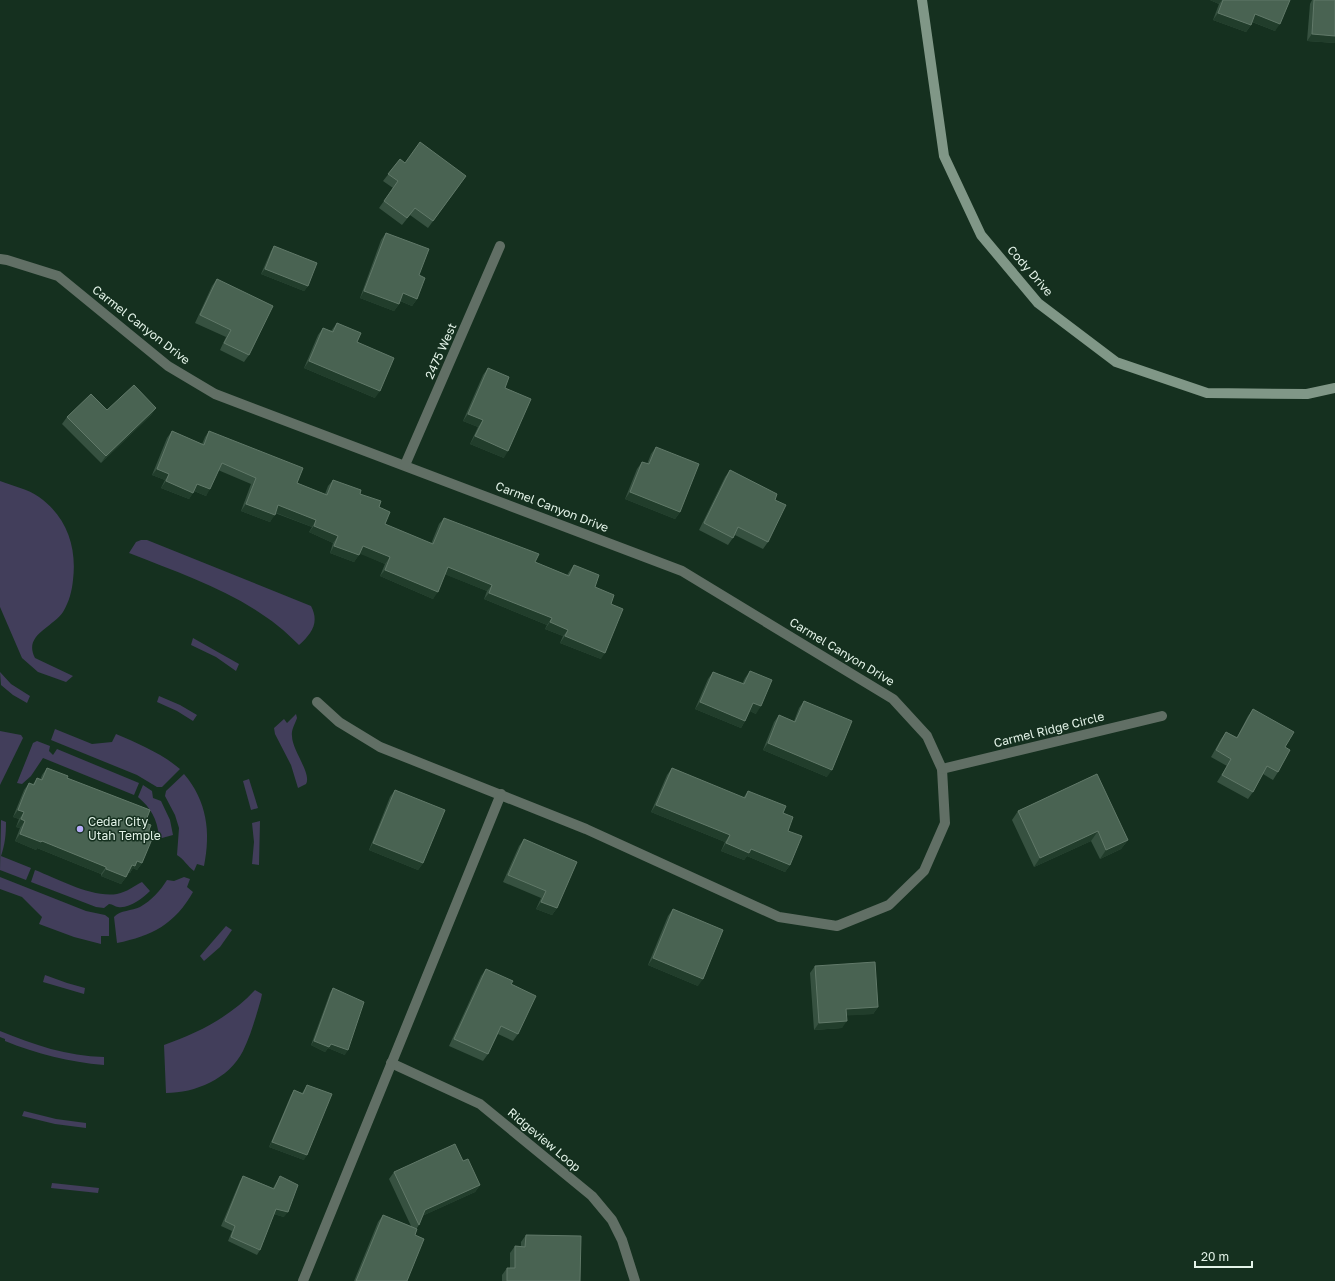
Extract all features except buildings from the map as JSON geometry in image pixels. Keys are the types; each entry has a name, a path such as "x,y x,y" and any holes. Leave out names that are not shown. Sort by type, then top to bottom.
{"street":[{"name":"Cody Drive","path":"922,0 944,156 981,235 1038,303 1116,362 1208,393 1307,394 1335,388"},
{"name":"2475 West","path":"405,466 500,246"},
{"name":"Carmel Canyon Drive","path":"0,259 58,276 168,366 215,394 682,570 893,698 927,736 942,769 945,823 924,870 889,905 836,926 779,917 586,829 380,747 338,722 317,702"},
{"name":"Carmel Ridge Circle","path":"942,769 1162,716"},
{"path":"303,1281 501,794"},
{"name":"Ridgeview Loop","path":"391,1063 480,1104 592,1196 612,1220 622,1240 635,1281"}],"shaded area":[{"path":"0,481 35,494 39,497 57,514 68,534 74,568 73,584 70,596 63,612 58,618 40,632 33,643 32,650 35,658 73,676 66,682 38,672 22,658 0,607"},
{"path":"147,540 311,606 315,618 313,628 299,645 281,628 241,601 197,580 129,553 136,542"},
{"path":"193,638 239,664 236,671 216,657 191,645"},
{"path":"0,672 11,684 30,696 27,703 13,695 1,685"},
{"path":"159,696 180,705 197,715 193,721 177,711 157,702"},
{"path":"296,714 297,718 292,732 293,742 304,768 307,780 306,784 298,788 291,765 275,734 274,728 284,719 287,723"},
{"path":"55,729 92,744 112,742 116,734 141,745 173,763 180,769 162,787 157,787 137,775 51,740"},
{"path":"0,731 21,735 23,738 0,785"},
{"path":"37,741 50,746 49,751 53,755 57,749 139,783 134,795 43,758 31,776 22,784 17,783 33,743"},
{"path":"184,774 198,795 207,829 204,866 197,864 194,871 182,858 177,855 179,828 175,815 165,796 166,791"},
{"path":"249,779 258,808 251,810 243,781"},
{"path":"143,785 152,791 153,798 161,801 170,820 173,835 162,838 159,836 157,824 153,814 138,797"},
{"path":"1,820 6,822 6,831 1,856 31,868 26,880 0,870"},
{"path":"260,821 259,865 252,864 254,842 252,823"},
{"path":"35,870 86,891 117,894 142,882 150,891 140,900 131,905 117,907 109,904 104,908 96,907 31,882"},
{"path":"0,877 86,911 105,915 109,918 109,936 101,936 101,944 74,937 39,924 42,917 22,897 0,889"},
{"path":"184,877 190,879 187,887 193,892 186,903 170,920 161,927 141,937 117,943 114,917 119,913 140,907 162,888 167,880 174,881"},
{"path":"226,926 232,930 220,947 204,961 200,956"},
{"path":"45,975 85,988 84,994 43,982"},
{"path":"255,990 262,994 261,999 248,1039 237,1061 220,1077 199,1087 166,1093 164,1045 213,1023 235,1008"},
{"path":"0,1031 51,1049 104,1057 104,1065 66,1060 29,1050 5,1041 5,1039 0,1037"},
{"path":"24,1111 56,1119 86,1123 86,1128 55,1124 22,1116"},
{"path":"52,1183 99,1188 98,1193 51,1188"}],"place":[{"name":"Cedar City Utah Temple","path":"80,829"}]}
